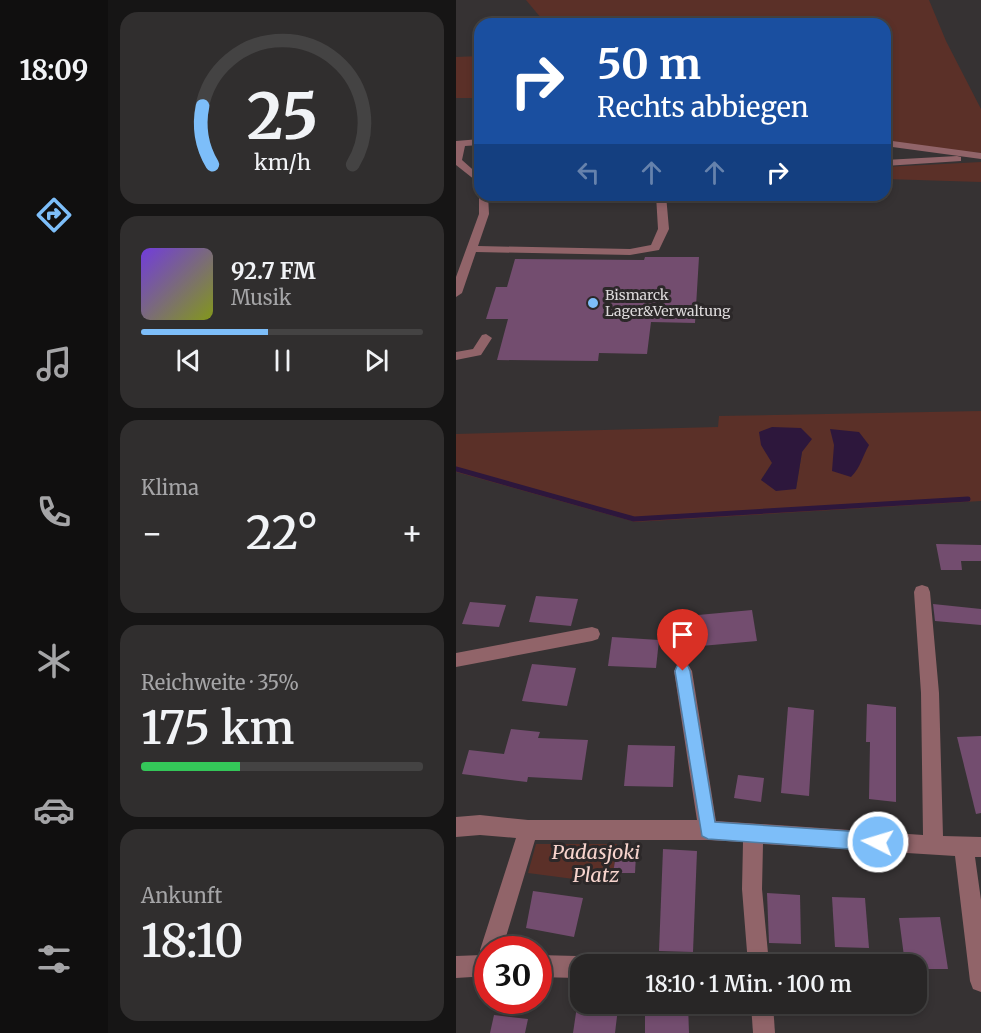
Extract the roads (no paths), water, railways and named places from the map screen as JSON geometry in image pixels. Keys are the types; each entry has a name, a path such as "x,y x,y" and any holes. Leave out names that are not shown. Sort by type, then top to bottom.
{"street":[{"path":"474,143 459,144 456,160 474,176"},
{"path":"891,144 981,156"},
{"path":"891,163 981,156"},
{"path":"456,293 484,214 483,201"},
{"path":"471,249 630,252 655,248 662,239 664,230 662,201"},
{"path":"456,356 477,352 486,338"},
{"path":"921,592 930,693 933,846"},
{"path":"456,660 591,634"},
{"path":"683,671 708,830"},
{"path":"456,815 480,825"},
{"path":"456,827 480,825 528,830 708,830 973,847 981,981"},
{"path":"496,936 528,830"},
{"path":"753,832 752,889 757,954"},
{"path":"456,966 474,963"},
{"path":"552,966 570,967"},
{"path":"763,1014 764,1033"}],"waterway":[{"path":"456,469 634,519 968,499"}],"place":[{"name":"Bismarck Lager&Verwaltung","path":"593,303"}],"park label":[{"name":"Padasjoki Platz","path":"596,862"}]}
